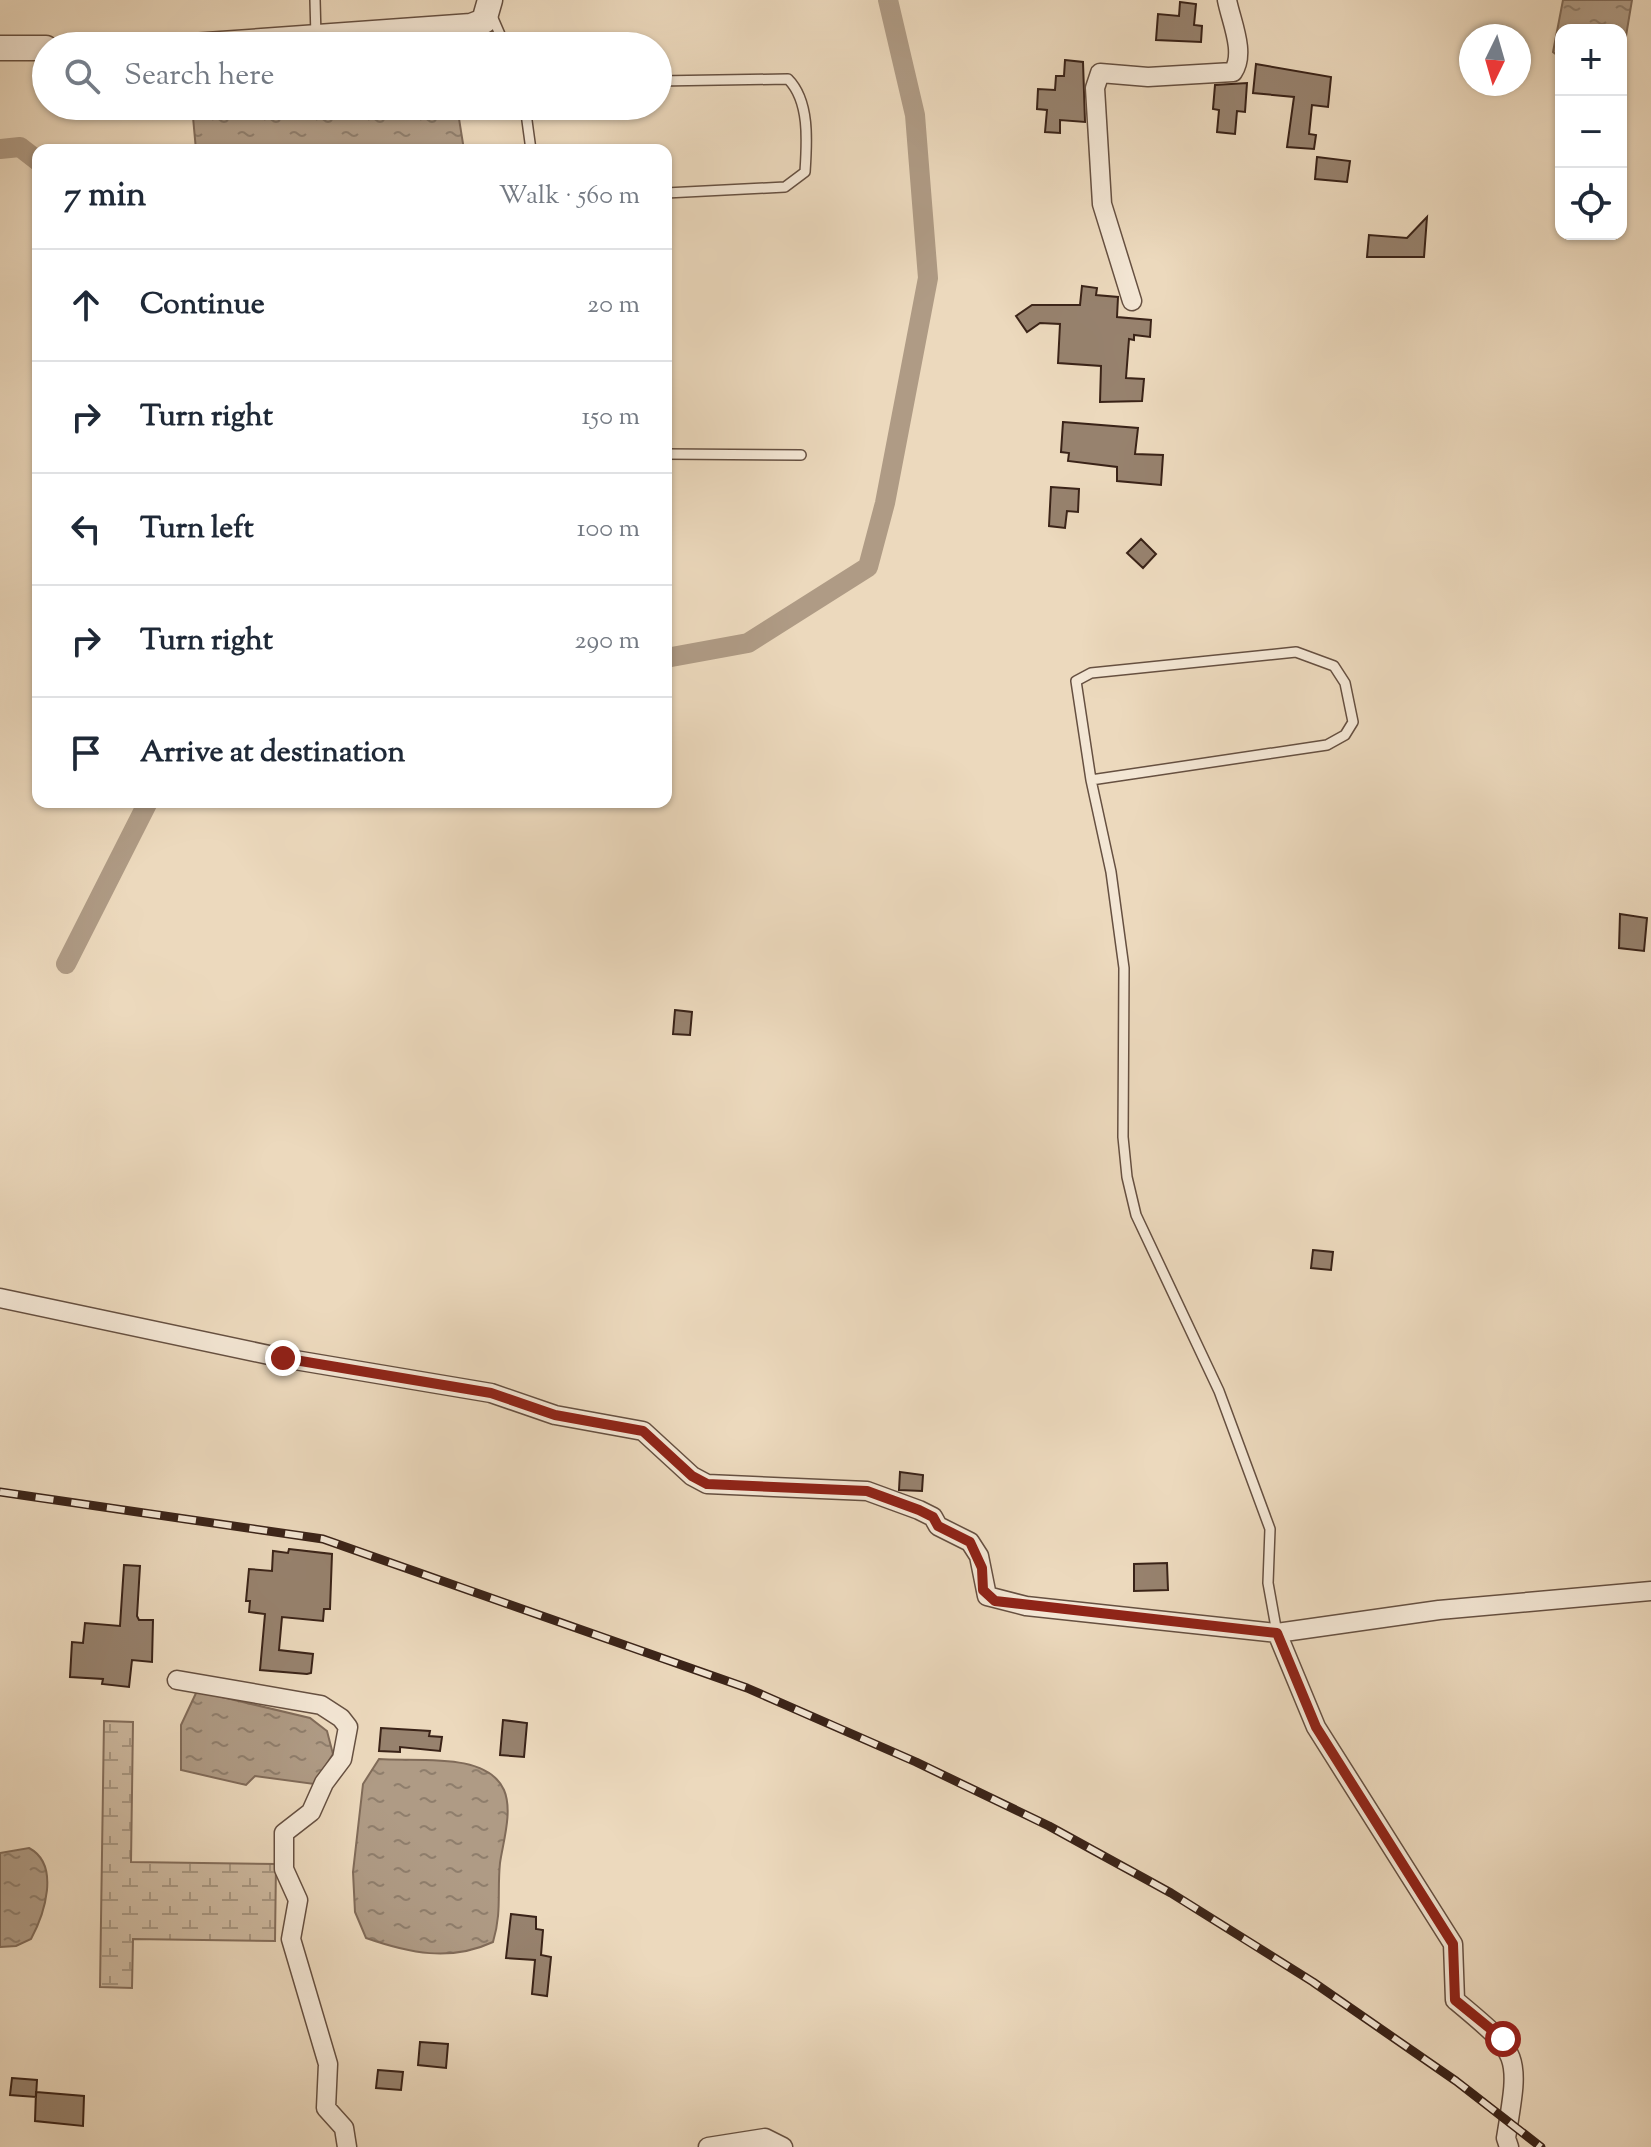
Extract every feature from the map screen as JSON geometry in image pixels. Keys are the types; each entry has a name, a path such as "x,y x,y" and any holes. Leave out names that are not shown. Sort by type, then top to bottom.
{"street":[{"path":"1132,301 1102,204 1095,88 1100,73 1148,77 1233,72 1238,65 1238,48 1227,0"},
{"path":"399,32 471,26 484,21 489,5"},
{"path":"0,48 32,48"},
{"path":"0,1298 283,1358 491,1393 555,1415 643,1431 692,1476 707,1484 867,1491 929,1514 938,1526 970,1542 982,1568 983,1590 995,1601 1277,1633 1439,1610 1651,1591"},
{"path":"1277,1633 1316,1727 1453,1944 1455,2000 1503,2039 1515,2065 1506,2138 1509,2147"},
{"path":"177,1680 321,1705 341,1718 348,1727 342,1759 324,1783 311,1812 284,1833 284,1869 298,1900 291,1939 300,1980 328,2064 326,2108 344,2128 347,2147"},
{"path":"708,2147 765,2138 783,2147"}],"lane":[{"path":"315,0 316,32"},
{"path":"489,5 500,32"},
{"path":"672,81 788,79 801,92 807,148 805,172 785,187 672,193"},
{"path":"527,120 530,144"},
{"path":"672,454 801,455"},
{"path":"1091,780 1327,745 1345,735 1353,722 1345,683 1334,666 1296,652 1083,675 1076,681 1091,780 1111,872 1124,968 1123,1137 1127,1177 1136,1215 1219,1391 1270,1529 1268,1583 1277,1633"}],"green space":[{"path":"104,1721 133,1722 131,1862 276,1864 275,1941 133,1939 132,1988 100,1987"}],"water":[{"path":"1563,0 1632,0 1627,30 1627,24 1558,24"},
{"path":"193,120 459,120 463,144 195,144"},
{"path":"197,1691 310,1718 327,1731 333,1754 314,1784 255,1776 246,1785 181,1770 181,1725"},
{"path":"379,1759 466,1764 482,1769 495,1778 504,1790 507,1817 493,1942 461,1952 430,1953 398,1948 366,1938 355,1912 353,1872 363,1784"},
{"path":"29,1848 45,1866 45,1904 31,1939 16,1946 0,1947 0,1853"}],"building":[{"path":"1180,2 1196,4 1194,25 1202,26 1201,42 1156,40 1158,14 1179,16"},
{"path":"1065,60 1083,62 1085,122 1060,120 1060,133 1045,132 1047,110 1037,109 1038,89 1055,90 1056,76 1064,76"},
{"path":"1256,64 1331,77 1328,107 1312,105 1309,134 1316,135 1314,149 1287,147 1294,97 1253,93"},
{"path":"1247,83 1245,112 1237,111 1235,134 1217,132 1219,110 1213,109 1215,85"},
{"path":"1317,157 1350,161 1347,182 1315,179"},
{"path":"1427,217 1424,257 1367,257 1369,235 1407,238"},
{"path":"1082,286 1097,288 1096,295 1118,297 1117,317 1151,320 1150,337 1134,335 1134,340 1129,339 1126,378 1144,379 1142,401 1100,402 1101,366 1058,363 1060,324 1040,323 1027,332 1016,316 1032,305 1080,305"},
{"path":"1063,422 1138,428 1135,454 1163,455 1161,485 1117,481 1117,467 1068,461 1069,453 1061,452"},
{"path":"1051,487 1079,489 1078,512 1067,511 1065,528 1049,526"},
{"path":"1141,539 1156,554 1143,568 1127,553"},
{"path":"1620,914 1647,918 1644,951 1619,948"},
{"path":"675,1010 692,1012 690,1035 673,1034"},
{"path":"1313,1250 1333,1252 1331,1270 1311,1268"},
{"path":"900,1472 923,1475 922,1491 899,1490"},
{"path":"289,1549 332,1554 330,1609 324,1609 323,1621 282,1617 279,1650 313,1654 311,1673 307,1674 260,1670 265,1614 249,1612 250,1601 246,1601 249,1569 272,1571 273,1551 288,1553"},
{"path":"1167,1563 1168,1590 1134,1591 1134,1564"},
{"path":"124,1565 140,1566 137,1616 139,1620 153,1620 152,1662 132,1660 129,1687 102,1684 103,1679 70,1677 72,1642 83,1643 85,1623 120,1626"},
{"path":"503,1720 527,1723 524,1757 500,1755"},
{"path":"381,1728 430,1731 429,1736 442,1737 440,1751 400,1747 400,1752 379,1751"},
{"path":"511,1914 536,1917 536,1929 543,1930 541,1955 551,1957 547,1996 532,1994 535,1960 506,1958"},
{"path":"420,2042 448,2044 446,2068 418,2065"},
{"path":"378,2070 403,2072 401,2090 376,2088"},
{"path":"12,2078 37,2080 36,2097 10,2095"},
{"path":"36,2092 84,2096 83,2126 35,2121"}],"waterway":[{"path":"672,657 748,643 868,567 885,503 928,278 915,115 888,0"},
{"path":"0,149 20,147 32,156"},
{"path":"66,964 145,808"}],"railway":[{"path":"0,1492 323,1539 747,1688 916,1762 1049,1826 1171,1893 1313,1982 1456,2081 1541,2147"}],"route":[{"path":"283,1358 491,1393 555,1415 643,1431 692,1476 707,1484 867,1491 929,1514 938,1526 970,1542 979,1556 983,1590 995,1601 1277,1633 1316,1727 1453,1944 1455,2000 1503,2039"}]}
